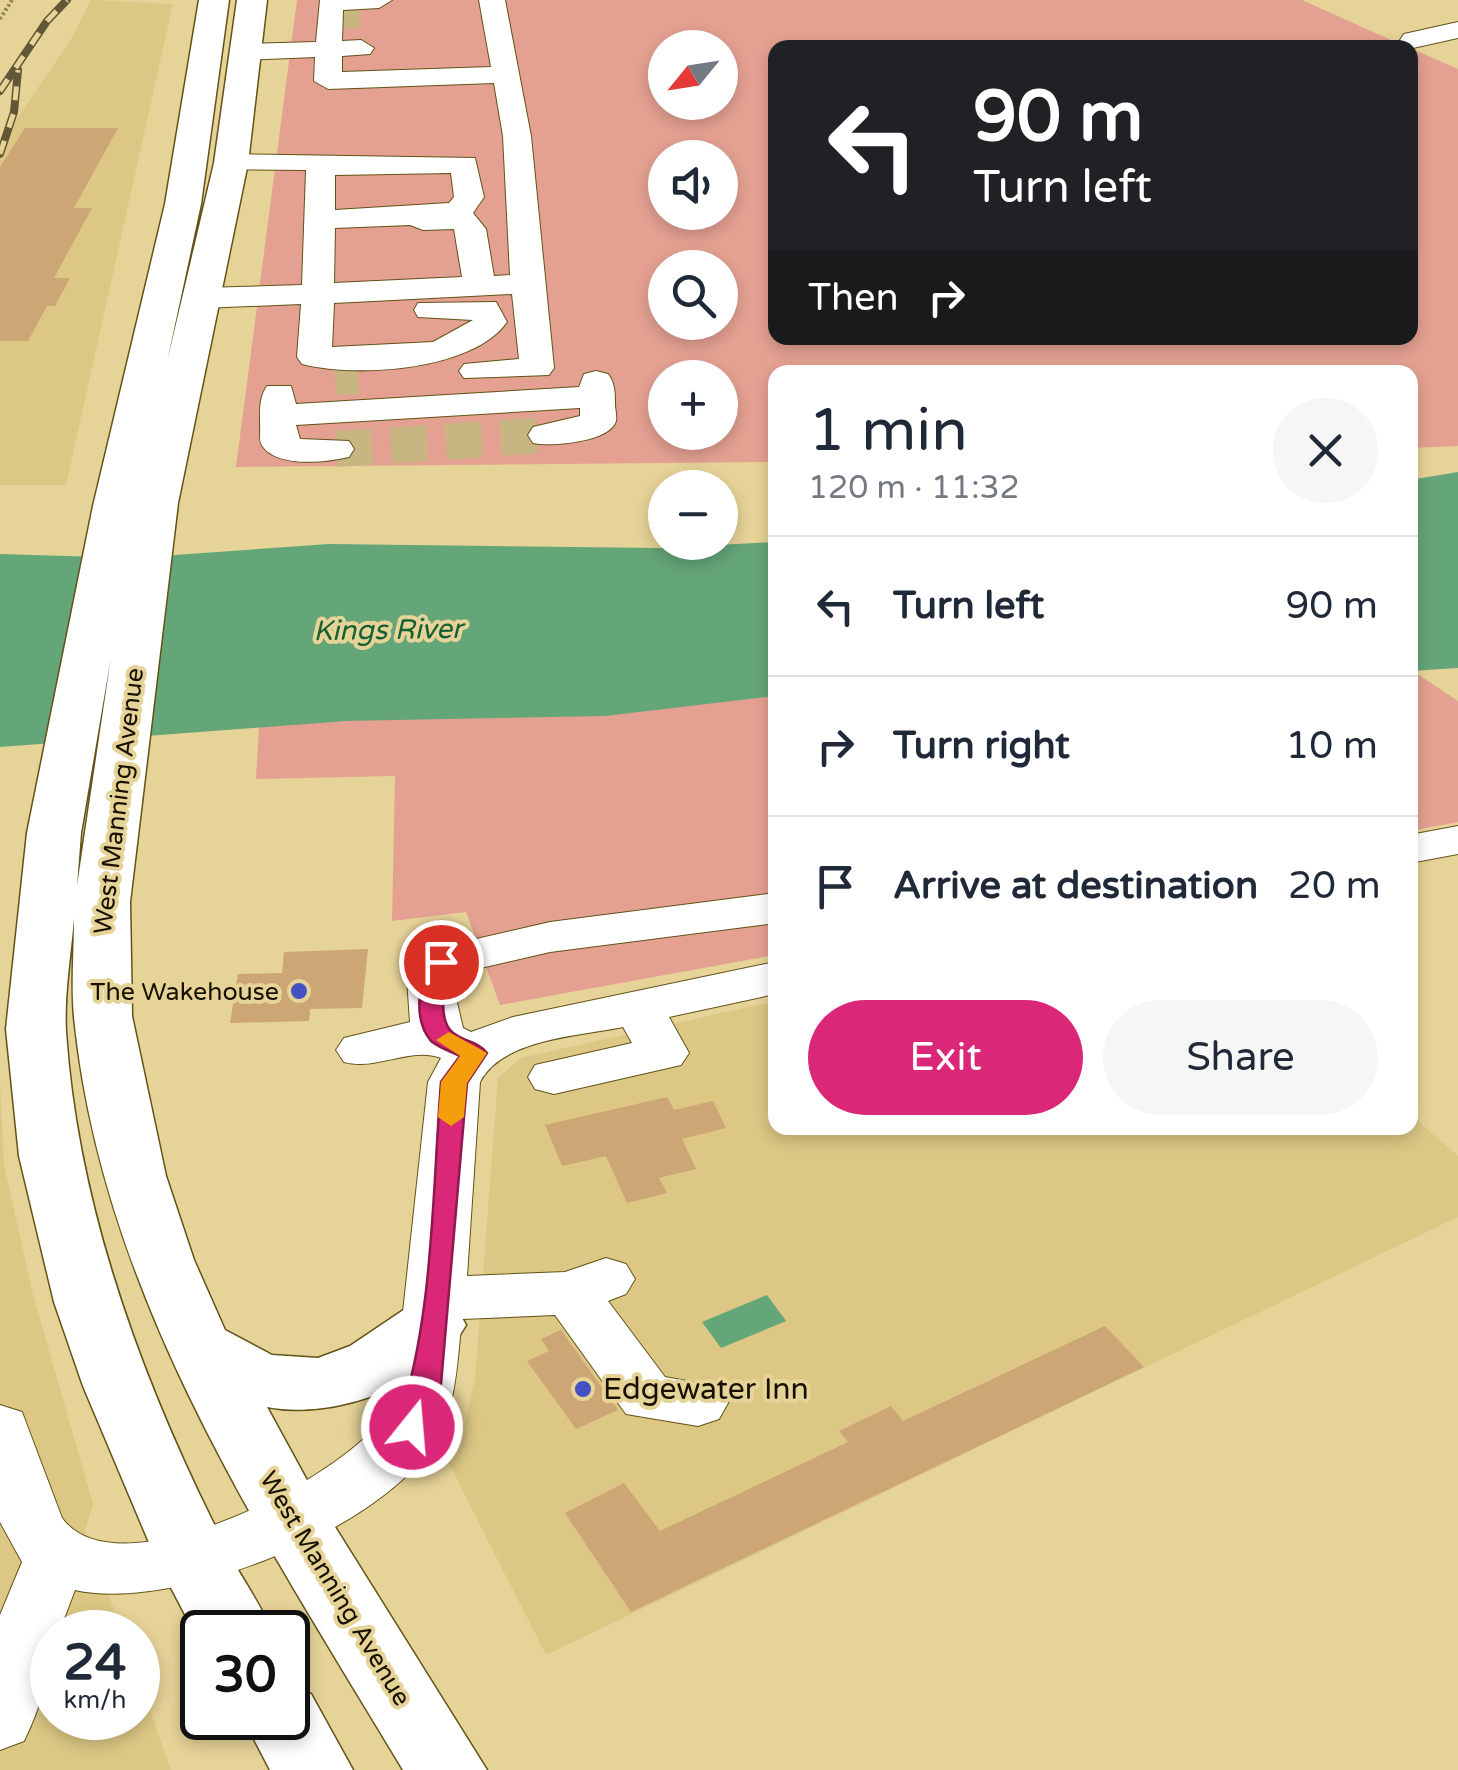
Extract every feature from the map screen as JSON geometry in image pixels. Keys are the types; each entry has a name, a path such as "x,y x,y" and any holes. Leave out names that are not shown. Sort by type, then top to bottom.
{"main road":[{"name":"West Manning Avenue","path":"214,0 82,832 36,1029 50,1156 98,1333 193,1559 222,1610"},
{"name":"West Manning Avenue","path":"135,504 202,298 231,163 252,0"},
{"name":"West Manning Avenue","path":"82,832 115,1094 146,1216 198,1345 289,1516 447,1770"},
{"path":"198,1345 225,1366 265,1382 320,1386 367,1371 435,1312"},
{"path":"296,1740 313,1770"}],"street":[{"path":"492,0 490,43 504,75 517,149 537,368"},
{"path":"360,25 328,82 450,71 504,75"},
{"path":"245,52 360,25 450,71"},
{"path":"1413,40 1458,30"},
{"path":"321,164 517,149"},
{"path":"231,163 465,164 469,196 460,210 320,223"},
{"path":"321,164 317,305 336,370"},
{"path":"320,223 462,219 471,229 479,288"},
{"path":"317,305 527,284"},
{"path":"202,298 484,309 490,322 481,337 432,354 336,370 296,383 277,394 278,444 295,450 336,449"},
{"path":"336,370 594,365 598,421 577,431 546,435"},
{"path":"277,416 598,396"},
{"path":"1418,848 1458,840"},
{"path":"476,1041 434,1020 434,970 441,962 550,937 768,909"},
{"path":"362,1050 417,1035 476,1041 768,979"},
{"path":"554,1078 663,1053 638,1006"},
{"path":"0,1429 35,1529 56,1557 87,1565 144,1568 193,1559 360,1479 406,1436 420,1412 435,1312 454,1082 476,1041"},
{"path":"435,1312 588,1286 648,1398 698,1403"},
{"path":"0,1720 18,1653 56,1557"}],"path":[{"path":"0,19 12,0"}],"shaded area":[{"path":"91,0 173,4 66,485 0,485 0,144 73,36"},
{"path":"297,0 1302,0 1391,40 768,40 768,345 1418,345 1418,52 1458,69 1458,446 1418,448 1418,365 768,365 768,462 236,467"},
{"path":"1418,674 1458,701 1458,822 1418,830"},
{"path":"768,686 768,956 500,1005 466,912 392,921 395,776 256,779 260,711"},
{"path":"768,1003 768,1135 1418,1135 1418,1121 1458,1156 1458,1217 546,1655 444,1454 465,1422 475,1379 498,1078 521,1058"},
{"path":"0,1081 4,1165 33,1295 93,1504 85,1530 114,1610 30,1610 30,1740 160,1739 171,1770 0,1770"}],"water":[{"path":"1458,472 1458,668 1418,670 1418,479"},
{"name":"Kings River","path":"768,542 768,697 605,716 346,721 0,747 0,554 133,558 329,544 648,548 648,560 738,560 738,544"},
{"path":"767,1295 786,1321 721,1348 702,1322"}],"building":[{"path":"25,128 118,128 74,208 92,208 54,278 70,278 55,306 47,306 28,341 0,341 0,167"},
{"name":"The Wakehouse","path":"368,949 362,1008 310,1009 309,1021 230,1023 238,974 282,973 284,952"},
{"path":"667,1097 674,1110 713,1101 726,1128 682,1139 696,1169 659,1178 667,1193 627,1203 606,1156 562,1166 545,1125"},
{"path":"1105,1326 1144,1367 631,1612 565,1513 624,1483 660,1531 848,1442 839,1431 891,1406 903,1421"},
{"name":"Edgewater Inn","path":"561,1330 618,1410 576,1429 527,1361 549,1351 541,1339"}],"tunnel":[{"path":"335,14 360,13"},
{"path":"335,377 358,376"},
{"path":"336,449 546,435"}],"railway":[{"path":"0,91 47,21 67,0"},
{"path":"0,154 14,112 18,70"}],"slow traffic":[{"path":"449,1040 474,1053 459,1069 454,1082 451,1117"}],"place":[{"name":"The Wakehouse","path":"299,991"},
{"name":"Edgewater Inn","path":"583,1389"}],"route":[{"path":"412,1427 426,1384 437,1299 454,1082 459,1069 474,1053 441,1036 434,1020 432,978 441,962"}]}
